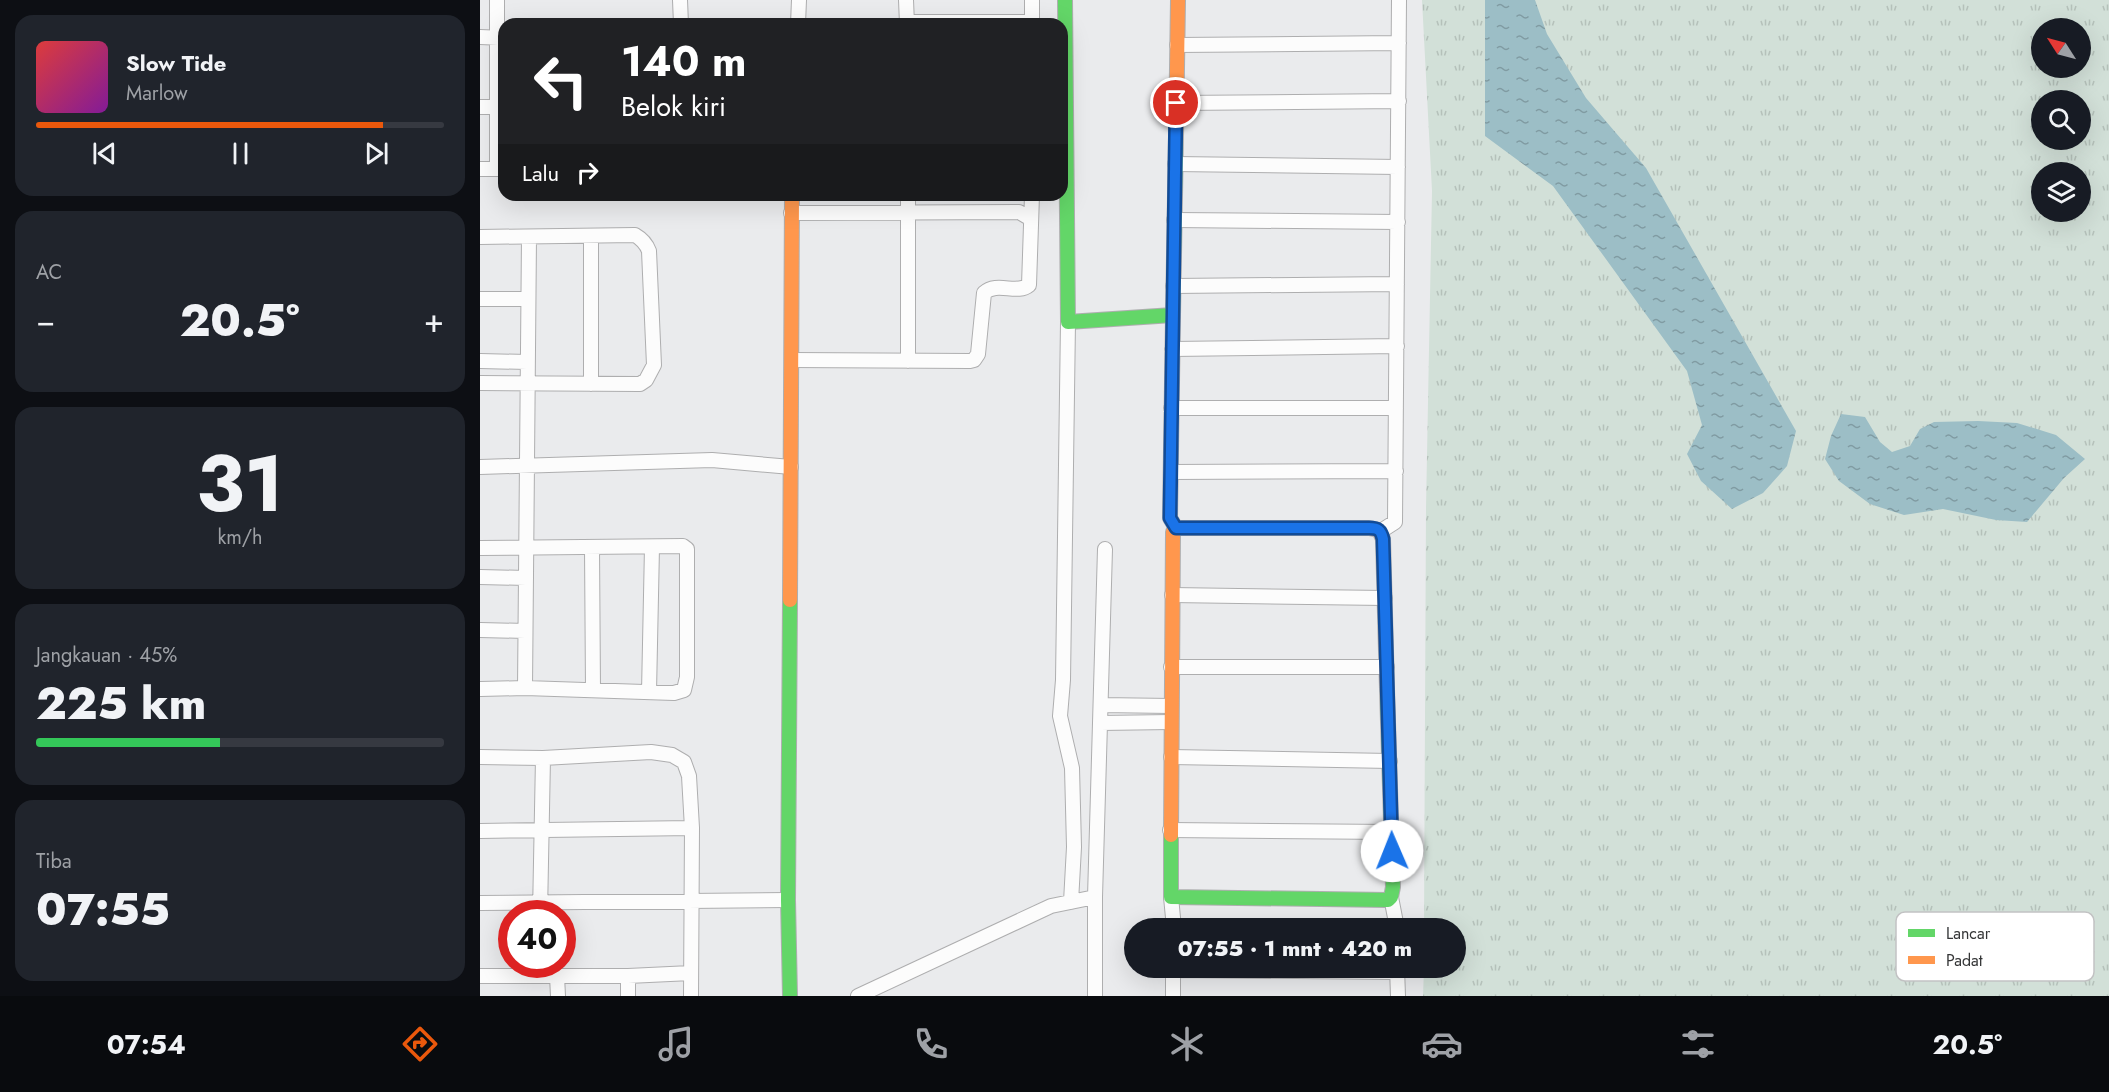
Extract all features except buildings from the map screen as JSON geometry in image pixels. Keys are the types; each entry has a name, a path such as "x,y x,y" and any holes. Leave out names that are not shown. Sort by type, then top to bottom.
{"street":[{"path":"497,0 498,18"},
{"path":"681,0 681,18"},
{"path":"798,18 799,0"},
{"path":"906,0 907,18"},
{"path":"1032,0 1032,18"},
{"path":"1065,0 1065,18"},
{"path":"1176,528 1170,518 1170,472 1178,0"},
{"path":"1381,531 1395,522 1399,0"},
{"path":"480,37 498,38"},
{"path":"1177,45 1399,43"},
{"path":"1176,103 1399,101"},
{"path":"480,106 498,107"},
{"path":"1175,164 1398,167"},
{"path":"480,169 498,169"},
{"path":"790,996 788,900 792,201"},
{"path":"908,201 908,361"},
{"path":"792,360 974,360 978,354 984,293 991,287 1024,289 1029,285 1032,201"},
{"path":"1067,201 1068,322 1063,680 1060,716 1072,768 1074,848 1071,902"},
{"path":"791,213 1019,212 1031,219"},
{"path":"1174,220 1398,222"},
{"path":"480,237 635,235 646,243 650,251 654,365 646,380 640,384 480,383"},
{"path":"591,236 591,384"},
{"path":"525,688 529,237"},
{"path":"1173,286 1397,284"},
{"path":"480,299 528,299"},
{"path":"1068,322 1173,315"},
{"path":"1172,349 1397,346"},
{"path":"480,361 527,362"},
{"path":"1172,408 1396,408"},
{"path":"480,467 712,460 791,467"},
{"path":"1170,472 1396,471"},
{"path":"1176,528 1377,528 1381,531 1388,667 1393,887 1391,897 1395,918"},
{"path":"1173,918 1170,830 1171,667 1173,532 1176,528"},
{"path":"480,548 683,546 687,549 687,677 684,690 674,693 525,688 480,689"},
{"path":"649,692 652,547"},
{"path":"592,548 593,690"},
{"path":"1095,996 1095,897 1105,549"},
{"path":"480,577 526,578"},
{"path":"1172,595 1385,598"},
{"path":"480,630 525,631"},
{"path":"1171,667 1388,667"},
{"path":"1101,705 1171,706"},
{"path":"1100,723 1171,722"},
{"path":"480,757 543,758 651,752 672,755 684,762 688,776 692,828 691,996"},
{"path":"1171,757 1390,761"},
{"path":"540,900 543,758"},
{"path":"480,831 692,828"},
{"path":"1170,830 1392,832"},
{"path":"858,996 1051,906 1095,897"},
{"path":"1171,897 1381,901 1391,897"},
{"path":"576,907 788,900"},
{"path":"480,903 498,904"},
{"path":"576,976 691,973"},
{"path":"480,976 498,974"},
{"path":"628,976 628,996"},
{"path":"557,978 558,996"},
{"path":"1173,978 1173,996"},
{"path":"1397,978 1398,996"}],"green space":[{"path":"1422,0 2109,0 2109,996 1423,996 1424,978 1466,978 1466,918 1424,918 1426,508 1432,191"}],"water":[{"path":"1485,0 1535,0 1547,34 1586,98 1646,168 1796,431 1787,466 1763,493 1732,509 1701,481 1687,454 1702,425 1687,371 1553,186 1485,136"},
{"path":"1841,414 1865,417 1880,442 1892,452 1910,446 1920,429 1934,422 1978,421 2017,423 2056,435 2085,459 2064,478 2027,522 1996,520 1943,509 1904,515 1870,504 1839,481 1825,459 1831,436"}],"traffic: fast":[{"path":"1065,0 1065,18"},
{"path":"1067,201 1068,322 1173,315 1176,136"},
{"path":"790,600 788,900 790,996"},
{"path":"1171,835 1171,897 1388,900 1393,887 1387,689"}],"traffic: slow":[{"path":"1176,136 1178,0"},
{"path":"790,600 792,201"},
{"path":"1176,528 1369,528 1379,530 1383,539 1387,689"},
{"path":"1171,835 1173,532 1176,528"}],"route":[{"path":"1176,103 1170,518 1176,528 1377,528 1381,531 1392,851"}]}
